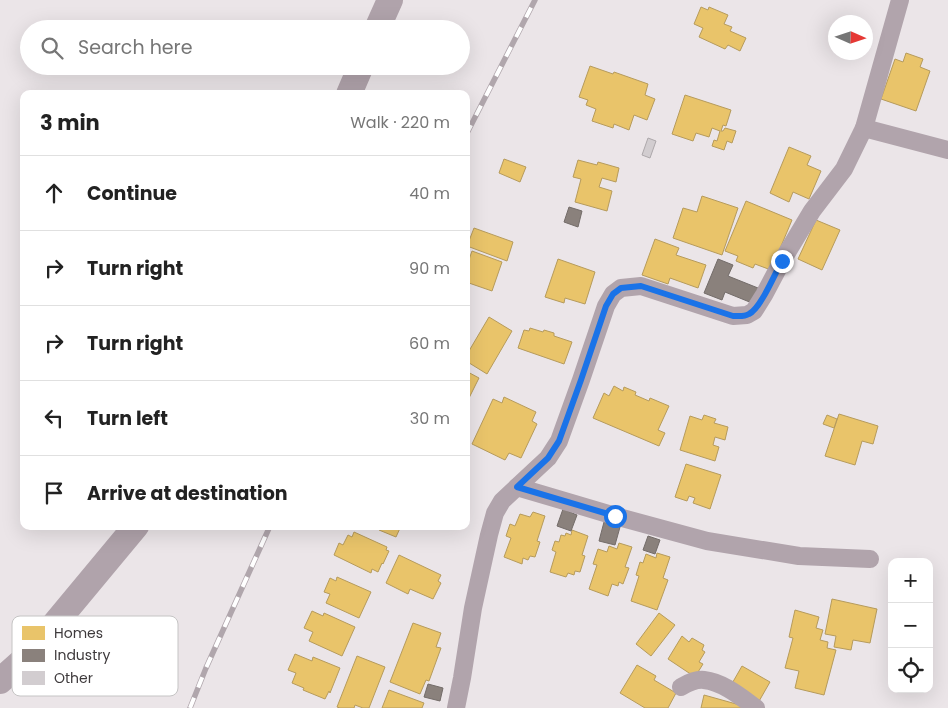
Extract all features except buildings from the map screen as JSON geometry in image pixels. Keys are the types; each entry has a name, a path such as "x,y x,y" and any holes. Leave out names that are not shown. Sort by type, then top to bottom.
{"street":[{"path":"381,20 390,0"},
{"path":"456,708 473,608 495,513 502,501 548,458 559,441 606,306 613,294 621,288 641,286 733,316 747,315 754,311 812,211 844,169 864,128 900,0"},
{"path":"352,90 357,75"},
{"path":"864,128 948,150"},
{"path":"517,487 707,541 799,556 870,560"},
{"path":"61,616 133,530"},
{"path":"0,681 12,670"},
{"path":"682,687 690,682 703,680 716,683 756,708"}],"railway":[{"path":"470,127 535,0"},
{"path":"190,708 268,530"}],"route":[{"path":"615,516 517,487 548,458 559,441 606,306 613,294 621,288 641,286 733,316 747,315 754,311 782,261"}]}
